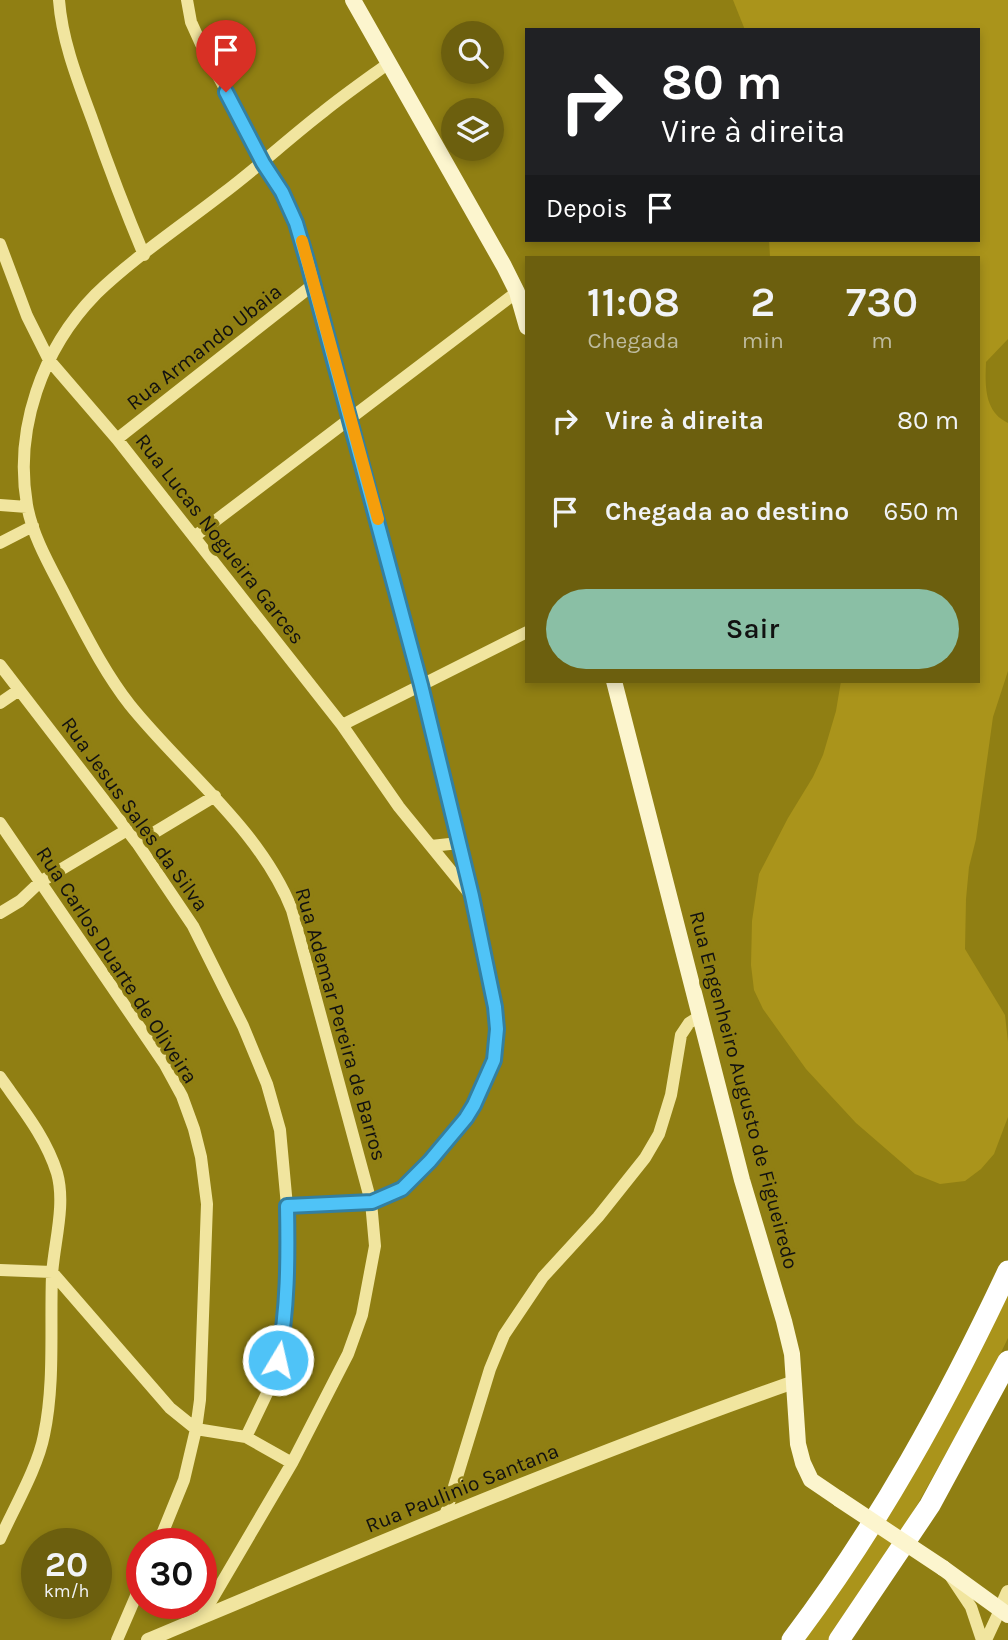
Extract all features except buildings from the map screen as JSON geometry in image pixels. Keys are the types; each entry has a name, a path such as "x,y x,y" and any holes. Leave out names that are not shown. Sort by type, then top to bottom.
{"highway":[{"path":"792,1640 866,1536 937,1416 1008,1271"},
{"path":"839,1640 930,1505 1008,1361"}],"main road":[{"path":"353,0 505,266 517,292 525,320"},
{"name":"Rua Engenheiro Augusto de Figueiredo","path":"615,683 742,1180 785,1321 792,1354 798,1444 803,1463 811,1480 1004,1612"}],"street":[{"path":"59,0 73,66 125,212 144,255"},
{"path":"187,0 191,22 201,44 263,163 282,192 296,223 351,417 421,685 472,896 497,1029 494,1060 481,1092 466,1118 402,1189 372,1202 287,1206"},
{"name":"Rua Ademar Pereira de Barros","path":"217,1591 335,1382 362,1315 375,1246 372,1202 292,910 275,873 215,796 131,705 105,669 33,526 27,507 24,467 26,441 36,389 49,360 96,295 263,163 322,112 389,63"},
{"name":"Rua Lucas Nogueira Garces","path":"0,244 27,316 49,360 117,439 342,724 400,807 472,896"},
{"name":"Rua Armando Ubaia","path":"117,439 314,284"},
{"path":"194,537 517,292"},
{"path":"0,505 27,507"},
{"path":"0,543 33,526"},
{"path":"342,724 525,633"},
{"name":"Rua Jesus Sales da Silva","path":"0,665 137,843 192,926 210,956 262,1072 280,1130 287,1206 286,1291 282,1340 271,1385 246,1437"},
{"path":"0,703 19,690"},
{"path":"137,843 215,796"},
{"name":"Rua Carlos Duarte de Oliveira","path":"0,823 164,1063 182,1096 201,1157 207,1204 200,1400 193,1450 164,1528"},
{"path":"0,913 20,901 40,882 127,830"},
{"path":"431,846 459,843"},
{"path":"445,1516 490,1369 504,1335 543,1278 598,1217 645,1158 659,1134 671,1095 681,1035 690,1023 700,1016"},
{"path":"0,1077 43,1142 58,1176 60,1199 52,1272 48,1411 44,1438 0,1539"},
{"path":"0,1270 52,1272 170,1408 196,1429 246,1437 292,1462"},
{"name":"Rua Paulinio Santana","path":"217,1611 674,1424 794,1382"},
{"path":"945,1570 971,1607 985,1640"},
{"path":"985,1640 1004,1612 1008,1592"},
{"path":"117,1640 126,1619"},
{"name":"Rua Paulinio Santana","path":"149,1640 199,1619"},
{"path":"985,1640 993,1632 1008,1625"}],"shaded area":[{"path":"733,0 1008,0 1008,339 986,362 986,380 990,405 1000,418 1008,423 1008,671 993,717 976,839 969,867 965,949 1005,1015 1008,1042 1008,1117 994,1154 981,1169 965,1181 940,1184 915,1174 856,1123 806,1069 763,1009 754,990 751,965 752,921 759,874 823,755 836,711 841,683 980,683 980,256 770,256 769,242 980,242 980,28 744,28"},
{"path":"1008,1290 1008,1338 907,1523 828,1640 802,1640"}],"slow traffic":[{"path":"302,241 378,519"}],"route":[{"path":"226,92 263,163 282,192 296,223 308,264 421,685 472,896 497,1029 494,1060 474,1105 430,1161 402,1189 372,1202 287,1206 284,1330 278,1360"}]}
